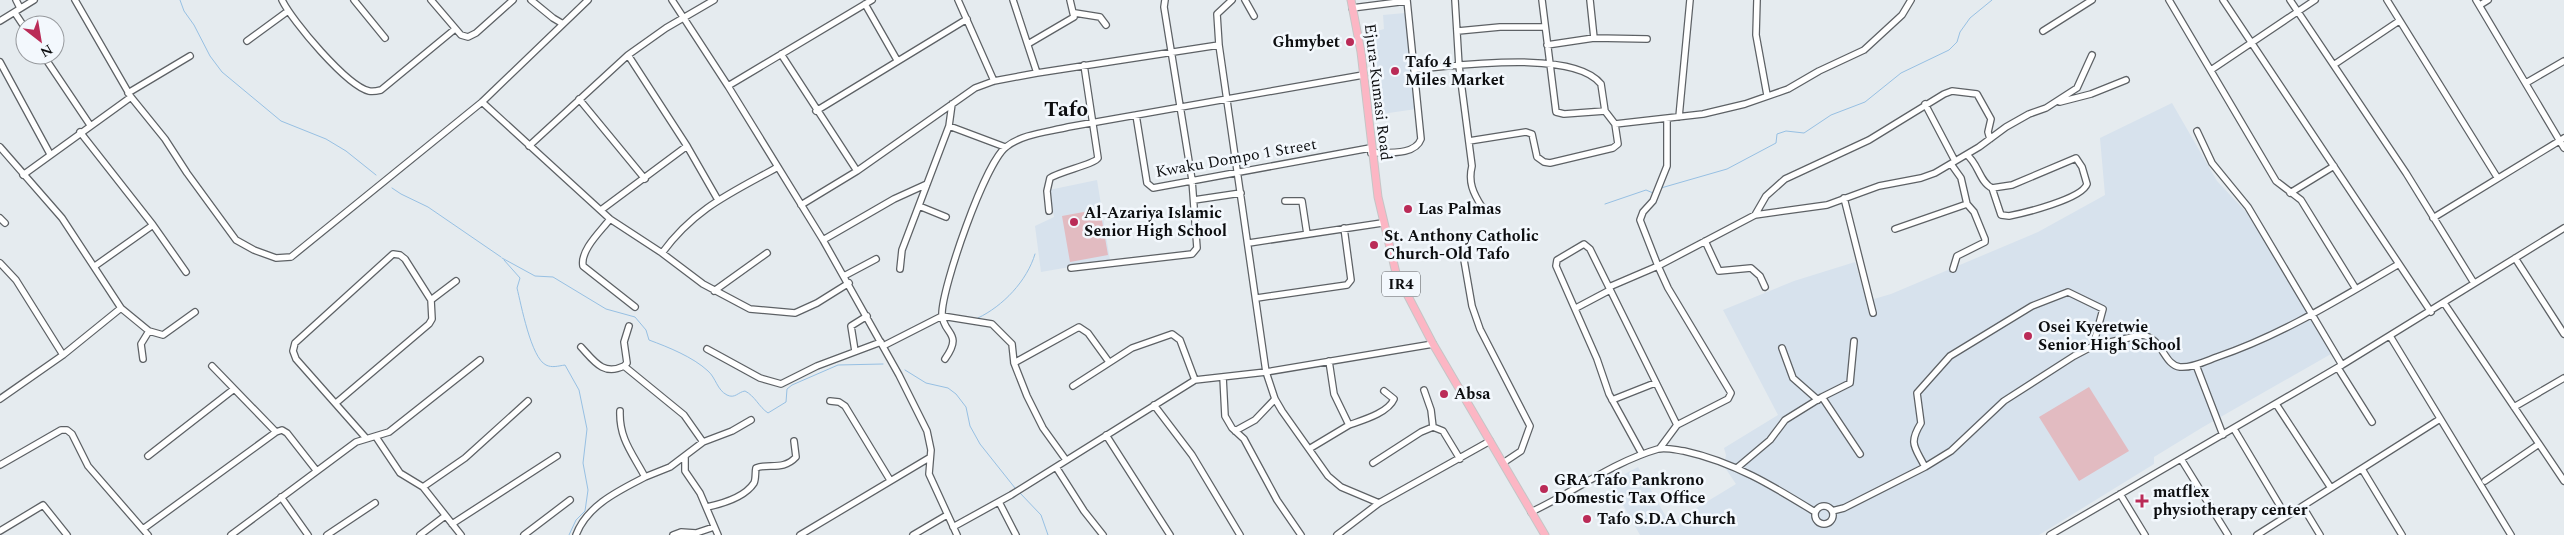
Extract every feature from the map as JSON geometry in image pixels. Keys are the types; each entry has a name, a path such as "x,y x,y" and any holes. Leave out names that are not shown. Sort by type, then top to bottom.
{"main road":[{"name":"Ejura-Kumasi Road","path":"1352,4 1382,223 1396,273 1433,344 1545,535"}],"street":[{"path":"16,0 20,8"},
{"path":"0,20 34,0"},
{"path":"75,0 130,95 165,139 187,173 236,240 254,250 276,258 291,257 482,102 588,0"},
{"path":"282,0 300,28 342,72 363,89 371,92 381,90 455,29"},
{"path":"354,0 385,38"},
{"path":"431,0 455,29 461,35 468,37 476,33 513,0"},
{"path":"530,0 563,24"},
{"path":"672,0 802,205 882,344 927,431 930,442 929,474 957,535"},
{"path":"529,146 628,55 714,0"},
{"path":"728,86 872,0"},
{"path":"958,0 994,81"},
{"path":"1013,0 1038,72"},
{"path":"1028,44 1072,19 1075,13 1070,0"},
{"path":"1071,268 1192,254 1196,250 1198,243 1192,180 1164,8 1165,0"},
{"path":"1232,0 1217,14 1219,45 1257,298 1266,372 1275,399 1308,449 1335,484 1379,504"},
{"path":"1245,0 1254,16"},
{"path":"1455,0 1459,66 1469,141 1472,187 1482,207"},
{"path":"1542,0 1556,112 1564,114 1605,111"},
{"path":"1590,0 1594,38"},
{"path":"1679,117 1690,0"},
{"path":"1757,0 1756,35 1767,95"},
{"path":"1615,124 1667,119 1745,104 1788,89 1819,71 1864,50 1902,15 1911,0"},
{"path":"2043,31 2092,0"},
{"path":"2169,0 2276,181 2301,200 2356,289"},
{"path":"2223,0 2431,312"},
{"path":"2290,0 2335,64 2474,283"},
{"path":"2211,70 2315,0"},
{"path":"2387,0 2496,177"},
{"path":"2488,0 2478,2 2562,140 2564,148"},
{"path":"1352,4 1407,1 1415,69 1538,62 1583,70 1597,79 1600,84 1605,111 1615,124 1617,146 1550,163 1536,157 1532,134 1526,132 1469,141"},
{"path":"866,4 897,60"},
{"path":"247,41 288,12"},
{"path":"1075,13 1100,17 1106,25"},
{"path":"816,111 966,19"},
{"path":"2335,64 2399,21"},
{"path":"1458,31 1500,26 1545,27"},
{"path":"1547,46 1594,38 1647,39"},
{"path":"802,205 857,171 970,91 994,81 1038,72 1219,45"},
{"path":"781,54 816,111 857,171"},
{"path":"628,55 687,146 718,200"},
{"path":"2056,103 2076,88 2092,55"},
{"path":"23,175 130,95 190,56"},
{"path":"2526,83 2564,61"},
{"path":"0,62 50,154"},
{"path":"50,65 90,125"},
{"path":"1048,211 1047,191 1050,178 1065,169 1098,160 1084,66"},
{"name":"Kwaku Dompo 1 Street","path":"1136,115 1148,186 1153,188 1238,171 1371,151 1412,150 1419,144 1421,136 1415,69"},
{"path":"945,360 954,342 942,316 950,272 958,247 993,164 1005,147 1037,134 1181,106 1363,75"},
{"path":"1576,308 1609,288 1658,266 1755,215 1817,207 1879,186 1921,178 1967,155 2029,114 2056,103 2091,94 2126,80"},
{"path":"1755,215 1766,196 1785,179 1869,140 1925,104 1949,92 1966,94 1976,92 1991,119 1988,132 1990,139"},
{"path":"579,100 645,179"},
{"path":"482,102 610,219 662,252 714,291 750,309 795,313 817,303 848,283"},
{"path":"900,269 902,250 949,126 952,104"},
{"path":"1925,104 1961,178 1967,204 1974,212 1985,242 1957,256 1953,269"},
{"path":"1660,448 1676,426 1728,399 1731,393 1668,288 1640,220 1643,212 1653,201 1667,166 1667,119"},
{"path":"949,126 1005,147"},
{"path":"2197,131 2212,163 2248,207 2313,314 2372,422"},
{"path":"80,132 153,225 186,272"},
{"path":"2433,218 2496,177 2562,140"},
{"path":"601,210 687,146"},
{"path":"1,150 62,218 121,308 149,331 163,335 195,312"},
{"path":"1967,155 1975,161 1984,180 1992,188 2001,215 2008,216 2059,202 2084,189 2087,184 2082,167 2076,158 2012,185 1992,188"},
{"path":"2290,193 2334,166"},
{"path":"662,252 689,220 718,200 778,167"},
{"path":"823,240 894,199 927,184"},
{"path":"1194,200 1241,193"},
{"path":"1844,198 1873,313"},
{"path":"1285,201 1302,201 1307,234"},
{"path":"1895,229 1967,204"},
{"path":"919,206 946,217"},
{"path":"0,218 5,223"},
{"path":"610,219 586,251 582,260 583,266 635,307"},
{"path":"1249,243 1382,223"},
{"path":"95,266 153,225"},
{"path":"1257,298 1347,285 1351,280 1344,228"},
{"path":"2050,535 2431,312 2474,283 2564,228"},
{"path":"1705,241 1718,271 1751,268 1760,276 1765,287"},
{"path":"1642,454 1612,400 1576,308 1555,262 1572,250 1584,244 1590,249 1676,426"},
{"path":"714,291 767,253"},
{"path":"336,402 429,324 432,318 432,300 405,259 400,255 393,254 296,343 293,351 296,359 365,437"},
{"path":"2515,258 2564,334"},
{"path":"844,276 876,259"},
{"path":"1464,260 1472,306 1480,329 1530,426 1521,451 1503,463"},
{"path":"0,263 16,280 63,355"},
{"path":"1815,512 1823,506 1832,511 1844,508 1925,467 1968,437 2004,401 2093,346 2141,335 2148,336 2154,338 2174,365 2181,367 2196,365 2257,343 2313,314 2399,264"},
{"path":"432,300 456,281"},
{"path":"1925,467 1912,443 1921,423 1916,393 1950,356 2032,306 2068,292 2103,309 2093,346"},
{"path":"2444,303 2564,481"},
{"path":"0,398 63,355 121,308"},
{"path":"855,351 851,326 867,316"},
{"path":"707,349 760,378 781,384 817,366 855,351 882,344 942,316 979,320 996,326 1012,344 1014,363 1043,428 1066,460"},
{"path":"581,346 604,370 610,371 624,366 627,363 624,342 629,326"},
{"path":"1014,363 1079,326 1088,333 1109,362"},
{"path":"143,359 141,344 149,331"},
{"path":"1072,386 1132,348 1172,334 1180,340 1195,380"},
{"path":"2390,336 2511,535"},
{"path":"1738,467 1770,440 1785,420 1820,398 1850,384 1854,341"},
{"path":"953,527 1012,495 1195,380 1266,372 1433,344"},
{"path":"1782,348 1793,378 1820,398 1860,454"},
{"path":"231,535 316,470 365,437 376,437 389,432 480,360"},
{"path":"1328,362 1334,394 1349,425"},
{"path":"2196,365 2223,435"},
{"path":"212,366 276,432"},
{"path":"624,366 684,415 703,442"},
{"path":"1223,377 1225,416 1244,439 1277,500 1301,535"},
{"path":"2514,406 2564,378"},
{"path":"1612,400 1655,383"},
{"path":"148,456 234,389"},
{"path":"1424,390 1433,417 1433,427"},
{"path":"1308,449 1349,425 1390,405 1394,399 1393,396 1384,391"},
{"path":"1236,431 1255,420 1275,399"},
{"path":"423,487 465,458 528,401"},
{"path":"830,401 839,402 845,406 890,480"},
{"path":"2276,404 2331,488"},
{"path":"1154,405 1192,456 1240,535"},
{"path":"620,412 620,427 623,438 646,477"},
{"path":"2257,535 2440,419"},
{"path":"576,535 587,516 599,505 646,477 670,467 685,458 703,442 732,431 751,420"},
{"path":"1373,463 1421,432 1433,427 1443,431 1460,459"},
{"path":"2234,429 2286,516"},
{"path":"0,465 61,430 67,430 72,434 88,466 148,535"},
{"path":"143,529 276,432 282,430 286,433 316,470"},
{"path":"1106,435 1170,535"},
{"path":"376,437 400,473 423,487 462,535"},
{"path":"707,507 725,502 746,490 755,482 756,468 774,468 793,461 796,457 794,441"},
{"path":"1337,535 1379,504 1490,441"},
{"path":"2485,481 2539,444"},
{"path":"1531,512 1642,454 1660,448 1694,453 1738,467 1815,512 1817,521 1824,524 1832,519 1832,511"},
{"path":"452,524 557,456"},
{"path":"685,458 686,471 707,507 718,535"},
{"path":"800,535 929,458"},
{"path":"2181,459 2228,535"},
{"path":"670,467 686,471"},
{"path":"1056,467 1084,511 1103,535"},
{"path":"2362,469 2402,535"},
{"path":"2120,494 2146,535"},
{"path":"281,497 308,535"},
{"path":"524,535 570,500"},
{"path":"999,502 1016,535"},
{"path":"327,535 375,503"},
{"path":"0,531 42,505 66,535"},
{"path":"2303,507 2320,535"},
{"path":"913,535 947,515"},
{"path":"420,535 445,516"},
{"path":"673,535 681,532 696,533 714,527"}],"shaded area":[{"name":"Tafo 4 Miles Market","path":"1405,13 1416,109 1382,114 1374,32 1384,29 1383,15"},
{"name":"Osei Kyeretwie Senior High School","path":"2172,103 2217,181 2248,214 2331,354 2154,457 2154,464 2039,535 1640,535 1610,482 1638,467 1670,524 1736,484 1724,466 1726,455 1724,448 1778,415 1723,310 1794,281 1855,262 1867,301 1891,294 2038,232 2105,195 2100,138"},
{"name":"Al-Azariya Islamic Senior High School","path":"1097,180 1110,260 1041,272 1035,226 1054,217 1049,190"},
{"path":"1100,209 1108,255 1070,262 1062,216"},
{"path":"2089,387 2129,451 2079,481 2039,417"}],"waterway":[{"path":"180,0 184,11 194,25 210,56 222,72 281,121 326,139 346,151 376,175"},
{"path":"1661,188 1727,169 1776,143 1777,134 1786,131 1804,133 1831,115 1865,102 1901,73 1949,50 1957,42 1960,32 1970,18 1992,0"},
{"path":"392,188 428,207 501,257"},
{"path":"1605,204 1646,190 1653,193"},
{"path":"978,318 996,307 1013,292 1026,274 1035,254"},
{"path":"502,258 535,276 553,277 606,309 635,317 646,330 649,340 695,361 711,374 721,390 727,395 734,396 745,391 768,413 786,402 787,389 792,385 838,365 883,364"},
{"path":"504,260 520,278 517,288 527,330 536,352 546,365 553,367 565,365 579,390 587,429 583,463 588,490 585,511 576,520 569,535"},
{"path":"905,370 926,383 948,388 956,394 966,407 970,426 980,444 1015,488"},
{"path":"1020,493 1041,515 1048,535"}],"place":[{"name":"Ghmybet","path":"1350,42"},
{"name":"Tafo 4 Miles Market","path":"1395,71"},
{"name":"Las Palmas","path":"1408,209"},
{"name":"Al-Azariya Islamic Senior High School","path":"1074,222"},
{"name":"St. Anthony Catholic Church-Old Tafo","path":"1374,245"},
{"name":"Osei Kyeretwie Senior High School","path":"2028,336"},
{"name":"Absa","path":"1444,394"},
{"name":"GRA Tafo Pankrono Domestic Tax Office","path":"1544,489"},
{"name":"matflex physiotherapy center","path":"2142,501"},
{"name":"Tafo S.D.A Church","path":"1587,519"}],"district":[{"name":"Tafo","path":"1066,110"}]}
